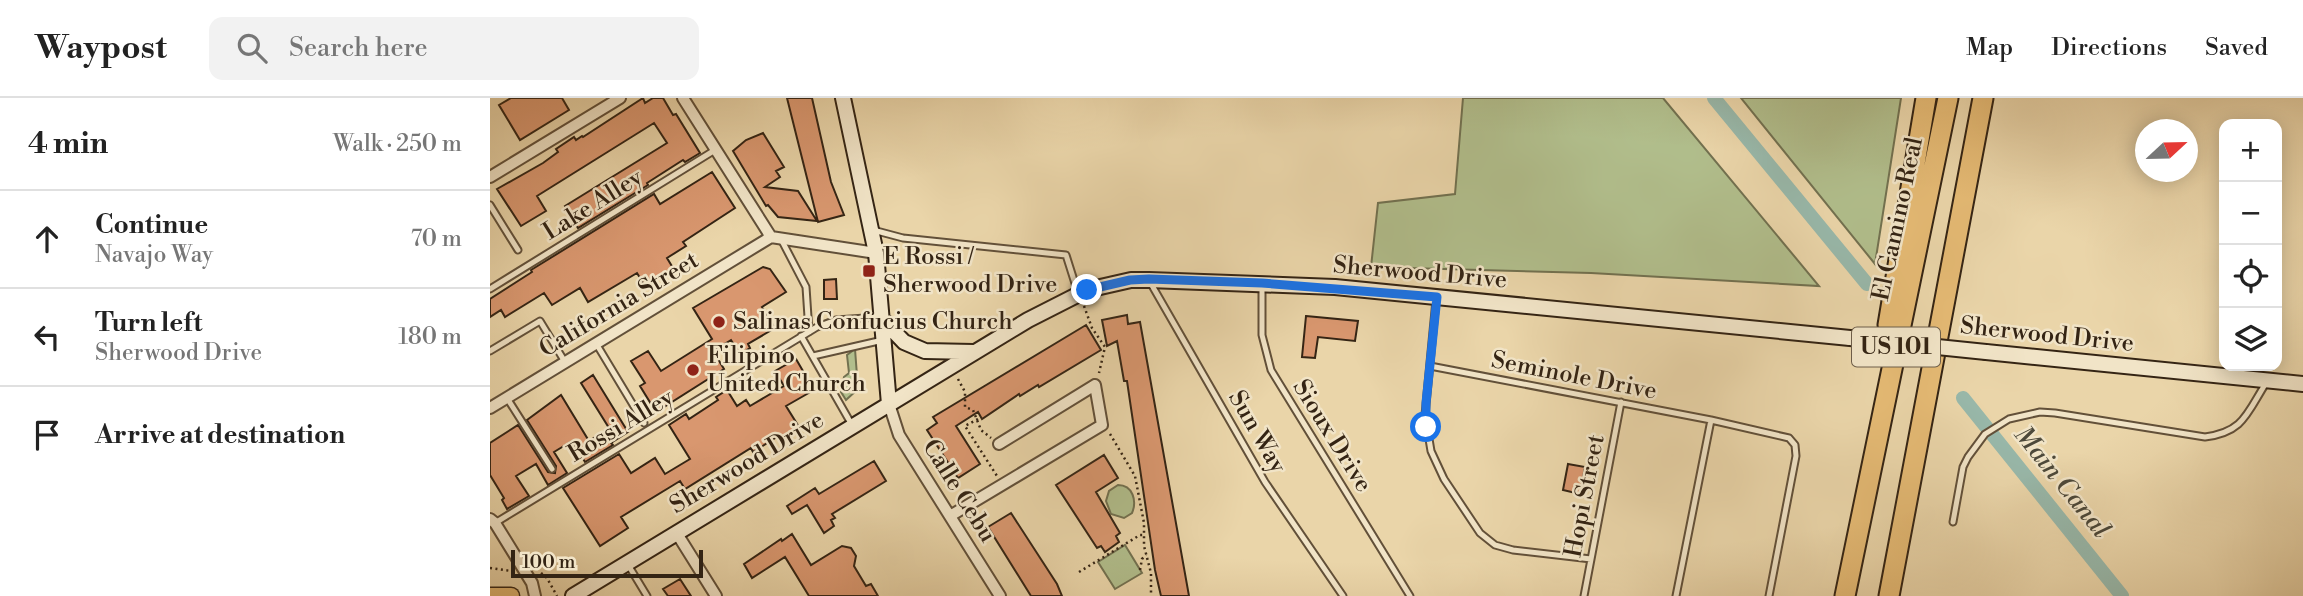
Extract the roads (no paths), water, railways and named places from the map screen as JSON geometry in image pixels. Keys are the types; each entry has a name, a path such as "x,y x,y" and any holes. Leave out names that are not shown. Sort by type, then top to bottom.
{"highway":[{"path":"1844,596 1926,98"},
{"name":"El Camino Real","path":"1844,596 1948,98"},
{"name":"US 101","path":"1889,596 1983,99"}],"main road":[{"path":"843,98 876,253 889,404"},
{"name":"Sherwood Drive","path":"573,596 1028,320 1078,293 1110,283 1149,279 1262,283 1437,297 2303,384"},
{"path":"880,317 904,342 925,351 975,352"},
{"path":"490,596 511,596"}],"street":[{"path":"490,177 620,98"},
{"path":"683,98 715,150 776,238 876,253"},
{"name":"California Street","path":"490,408 776,238"},
{"path":"950,516 1102,425 1095,385 999,444"},
{"name":"Calle Cebu","path":"889,404 899,435 1000,596"},
{"path":"493,521 532,583 535,596"},
{"path":"676,532 716,596"}],"lane":[{"name":"Lake Alley","path":"490,289 715,150"},
{"path":"490,205 518,250"},
{"path":"871,230 903,238 1066,255 1078,293"},
{"path":"776,238 806,287 809,331"},
{"name":"Sun Way","path":"1149,279 1265,482 1343,596"},
{"name":"Sioux Drive","path":"1262,283 1262,335 1271,370 1410,596"},
{"path":"1437,297 1425,415 1431,451 1444,479 1486,540 1503,548 1591,559"},
{"name":"Rossi Alley","path":"493,521 809,331 836,320 880,317"},
{"path":"490,351 540,321 565,362"},
{"path":"802,336 853,426"},
{"path":"813,356 883,340"},
{"path":"596,343 644,423"},
{"name":"Seminole Drive","path":"1430,366 1782,434 1789,438 1795,445 1796,456 1769,596"},
{"path":"1952,522 1963,467 1973,448 1985,434 2009,419 2040,412 2205,437 2225,434 2240,424 2268,380"},
{"path":"507,398 552,468"},
{"name":"Hopi Street","path":"1584,596 1621,402"},
{"path":"1676,596 1711,420"},
{"path":"627,563 648,596"}],"waterway":[{"name":"Main Canal","path":"1714,98 1867,284"},
{"name":"Main Canal","path":"1963,398 2122,596"}],"place":[{"name":"E Rossi / Sherwood Drive","path":"869,271"},
{"name":"Salinas Confucius Church","path":"719,322"},
{"name":"Filipino United Church","path":"693,370"}]}
